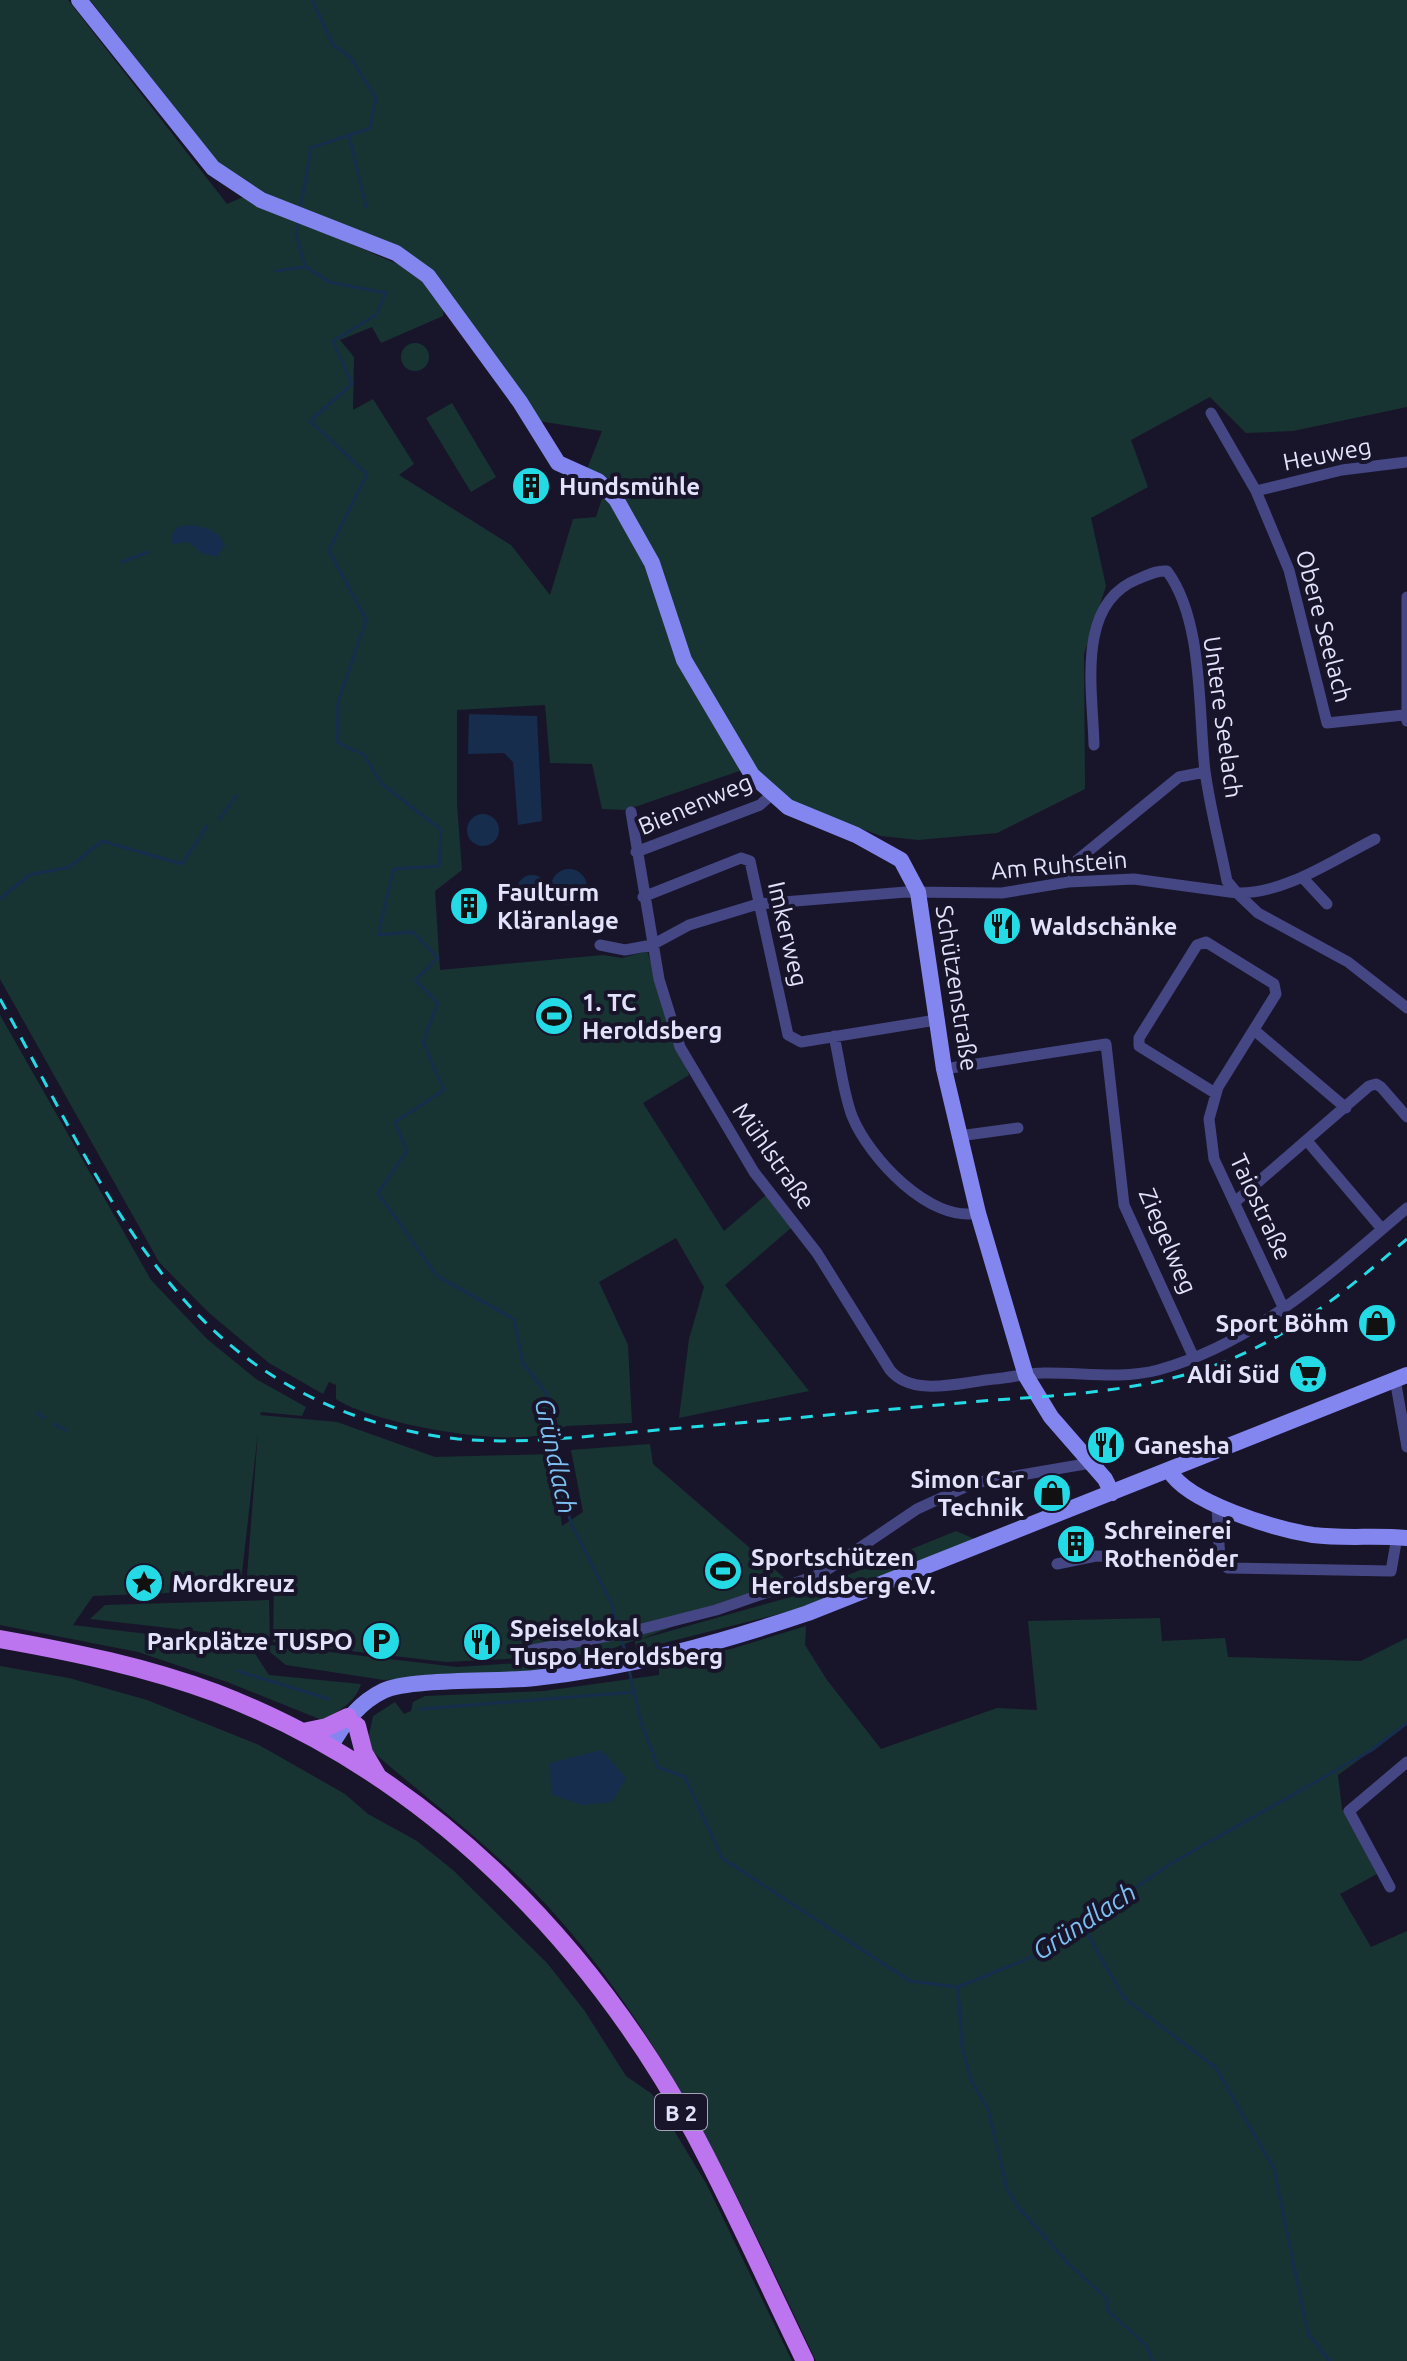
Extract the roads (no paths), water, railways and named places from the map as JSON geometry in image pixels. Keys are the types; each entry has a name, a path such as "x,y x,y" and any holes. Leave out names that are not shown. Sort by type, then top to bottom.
{"main road":[{"name":"B 2","path":"0,1639 145,1669 215,1693 303,1732 410,1799 515,1889 570,1949 620,2016 693,2132 805,2361"},
{"path":"303,1732 352,1722 364,1753 385,1782"}],"street":[{"name":"Schützenstraße","path":"79,0 213,168 261,200 379,246 414,265 441,290 520,402 558,463 598,481 616,499 652,563 676,643 752,775 788,807 856,835 901,860 918,892 944,1069 978,1213 1026,1376 1051,1417 1091,1463 1112,1493"},
{"name":"Obere Seelach","path":"1211,413 1256,491 1289,570 1327,723 1406,718"},
{"name":"Heuweg","path":"1256,491 1342,470 1407,462"},
{"name":"Untere Seelach","path":"1094,745 1091,645 1098,621 1121,586 1158,570 1167,571 1173,580 1192,637 1200,682 1205,772 1227,881 1237,893"},
{"path":"1406,718 1407,597"},
{"path":"1068,882 1075,862 1179,777 1205,772"},
{"name":"Bienenweg","path":"636,852 760,805 771,795"},
{"name":"Mühlstraße","path":"631,812 652,945 680,1047 754,1172 817,1253 896,1377 914,1386 1040,1373 1099,1377 1157,1370 1193,1356 1284,1309 1407,1208"},
{"path":"1237,893 1254,893 1302,877 1375,839"},
{"name":"Imkerweg","path":"643,897 741,858 750,861 788,1035 801,1042 936,1020"},
{"path":"1302,877 1327,904"},
{"name":"Am Ruhstein","path":"652,945 689,925 758,904 918,892 1002,893 1068,882 1134,879 1237,893"},
{"path":"1237,893 1258,913 1348,962 1407,1008"},
{"name":"Taiostraße","path":"1215,1093 1139,1046 1139,1038 1197,945 1206,942 1274,984 1276,994 1215,1093 1209,1119 1211,1146 1284,1309"},
{"path":"600,945 625,950 652,945"},
{"path":"1254,1030 1346,1108"},
{"path":"834,1036 851,1114 866,1143 891,1174 951,1214 978,1213"},
{"name":"Ziegelweg","path":"944,1069 1106,1044 1124,1205 1193,1356"},
{"path":"1235,1202 1376,1084 1407,1117"},
{"path":"959,1136 1018,1128"},
{"path":"1308,1142 1382,1229"},
{"path":"336,1752 352,1722 370,1700 384,1691 400,1687 533,1679 603,1669 726,1640 808,1613 1401,1377 1407,1447"},
{"path":"532,1650 630,1632 716,1610 821,1574 917,1509 974,1483 1091,1463"},
{"path":"1057,1564 1096,1556 1220,1561 1228,1568 1391,1571 1402,1538 1313,1535 1217,1507 1175,1482 1169,1470"},
{"path":"1217,1507 1220,1561"},
{"path":"1390,1887 1349,1811 1407,1762"}],"water":[{"path":"190,525 206,528 219,536 225,545 217,557 201,553 189,542 172,544 172,534 178,527"},
{"path":"469,714 537,716 542,821 518,825 513,762 504,753 468,754"},
{"path":"483,814 495,818 499,830 495,842 483,846 471,842 467,830 471,818"},
{"path":"569,869 582,874 587,887 582,900 569,905 556,900 551,887 556,874"},
{"path":"532,875 543,879 547,890 543,901 532,905 521,901 517,890 521,879"},
{"path":"602,1750 626,1778 612,1802 582,1805 551,1794 550,1763"}],"waterway":[{"name":"Gründlach","path":"300,210 311,148 370,128 376,98 351,58 333,45 312,0"},
{"path":"349,135 366,207"},
{"name":"Gründlach","path":"298,221 296,235 305,266 329,282 386,293 376,315 333,341 352,384 310,421 367,474 329,550 366,620 338,703 337,742 364,755 381,783 441,830 439,866 394,869 378,935 413,932 438,958 415,980 438,1003 423,1042 444,1090 395,1122 407,1151 378,1193 437,1276 514,1319 523,1363 547,1394 558,1484 572,1525 612,1605 619,1630"},
{"path":"276,271 304,267"},
{"path":"122,562 148,552"},
{"path":"220,819 236,796"},
{"path":"0,899 29,875 70,867 102,841 182,864 207,826"},
{"path":"37,1413 45,1418"},
{"path":"54,1424 66,1430"},
{"name":"Gründlach","path":"621,1638 627,1657"},
{"name":"Gründlach","path":"629,1669 641,1723 658,1767 685,1777 722,1858 910,1981 958,1987 1039,1954 1170,1864 1372,1750 1407,1723"},
{"path":"238,1671 329,1699"},
{"path":"420,1709 635,1692"},
{"path":"1082,1924 1124,1998 1216,2068 1274,2169 1308,2334 1330,2361"},
{"path":"958,1987 962,2047 972,2082 988,2109 1007,2189 1018,2207 1068,2263 1107,2299 1107,2310 1146,2345 1153,2361"}],"railway":[{"path":"0,999 114,1205 147,1254 184,1300 225,1340 291,1387 360,1417 433,1436 500,1441 562,1438 1073,1394 1163,1380 1221,1363 1272,1339 1342,1293 1407,1239"}],"place":[{"name":"Hundsmühle","path":"531,486"},
{"name":"Faulturm Kläranlage","path":"469,906"},
{"name":"Waldschänke","path":"1002,926"},
{"name":"1. TC Heroldsberg","path":"554,1016"},
{"name":"Sport Böhm","path":"1377,1323"},
{"name":"Aldi Süd","path":"1308,1374"},
{"name":"Ganesha","path":"1106,1445"},
{"name":"Simon Car Technik","path":"1052,1493"},
{"name":"Schreinerei Rothenöder","path":"1076,1544"},
{"name":"Sportschützen Heroldsberg e.V.","path":"723,1571"},
{"name":"Mordkreuz","path":"144,1583"},
{"name":"Parkplätze TUSPO","path":"381,1641"},
{"name":"Speiselokal Tuspo Heroldsberg","path":"482,1642"}]}
